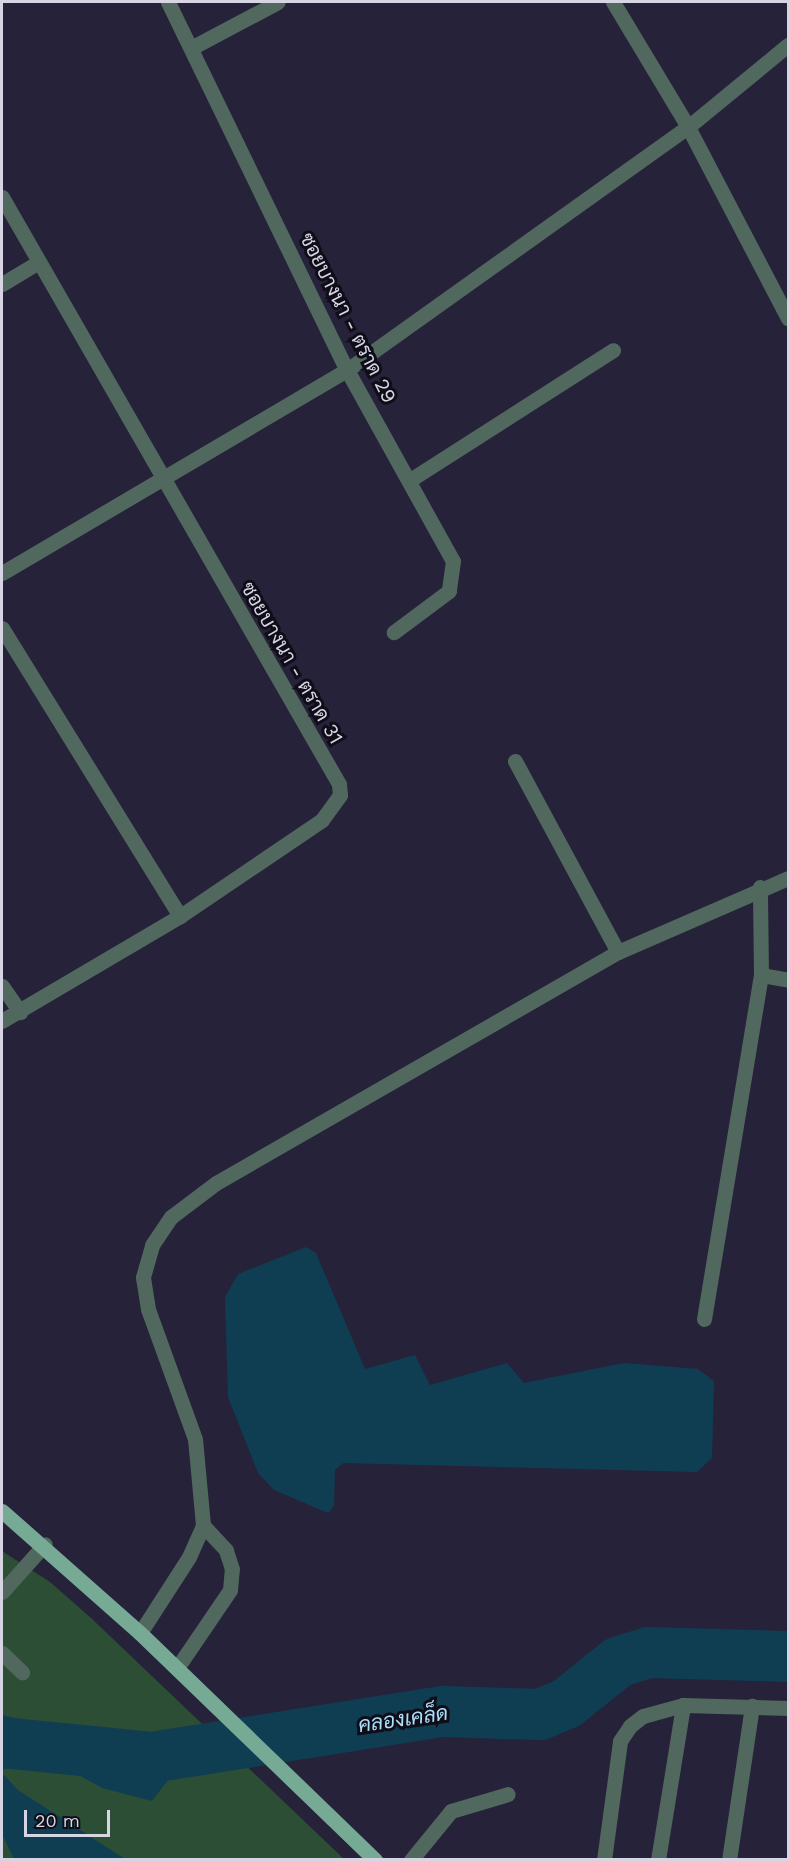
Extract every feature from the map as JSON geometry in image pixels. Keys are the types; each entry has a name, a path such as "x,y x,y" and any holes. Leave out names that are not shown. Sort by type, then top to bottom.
{"main road":[{"path":"2,1511 45,1544 375,1860"}],"street":[{"name":"ซอยบางนา - ตราด 29","path":"168,2 347,370 453,561 454,577 437,603 394,632"},
{"path":"191,48 278,2"},
{"path":"613,2 688,127 789,318"},
{"path":"2,573 162,483 347,370 688,127 789,45"},
{"name":"ซอยบางนา - ตราด 31","path":"2,197 162,483 339,784 340,795 322,820 180,916 2,1021"},
{"path":"2,284 37,263"},
{"path":"410,480 614,350"},
{"path":"2,628 180,916"},
{"path":"514,761 618,952"},
{"path":"140,1633 189,1557 203,1525 195,1439 148,1309 143,1277 152,1245 171,1217 216,1183 618,952 760,887 789,878"},
{"path":"704,1318 761,975 760,887"},
{"path":"761,975 789,980"},
{"path":"2,986 20,1012"},
{"path":"177,1668 230,1590 232,1569 226,1550 203,1525"},
{"path":"2,1592 45,1544"},
{"path":"2,1653 22,1672"},
{"path":"658,1860 683,1705"},
{"path":"604,1860 620,1741 644,1716 683,1705 789,1708"},
{"path":"729,1860 752,1706"},
{"path":"411,1860 451,1811 508,1794"}],"green space":[{"path":"2,1551 50,1582 91,1618 344,1859 2,1859"}],"water":[{"path":"306,1247 316,1253 365,1369 415,1355 430,1385 507,1363 524,1383 624,1363 698,1369 714,1381 712,1458 697,1472 343,1463 335,1470 334,1506 328,1513 274,1490 258,1473 228,1397 225,1297 238,1274"},
{"path":"2,1715 132,1745 175,1771 152,1801 102,1788 44,1756 2,1770"},
{"path":"2,1773 18,1790 125,1859 14,1859 2,1834"}],"waterway":[{"name":"คลองเคล็ด","path":"2,1742 151,1757 442,1711 540,1714 566,1703 617,1662 648,1652 788,1656"}]}
